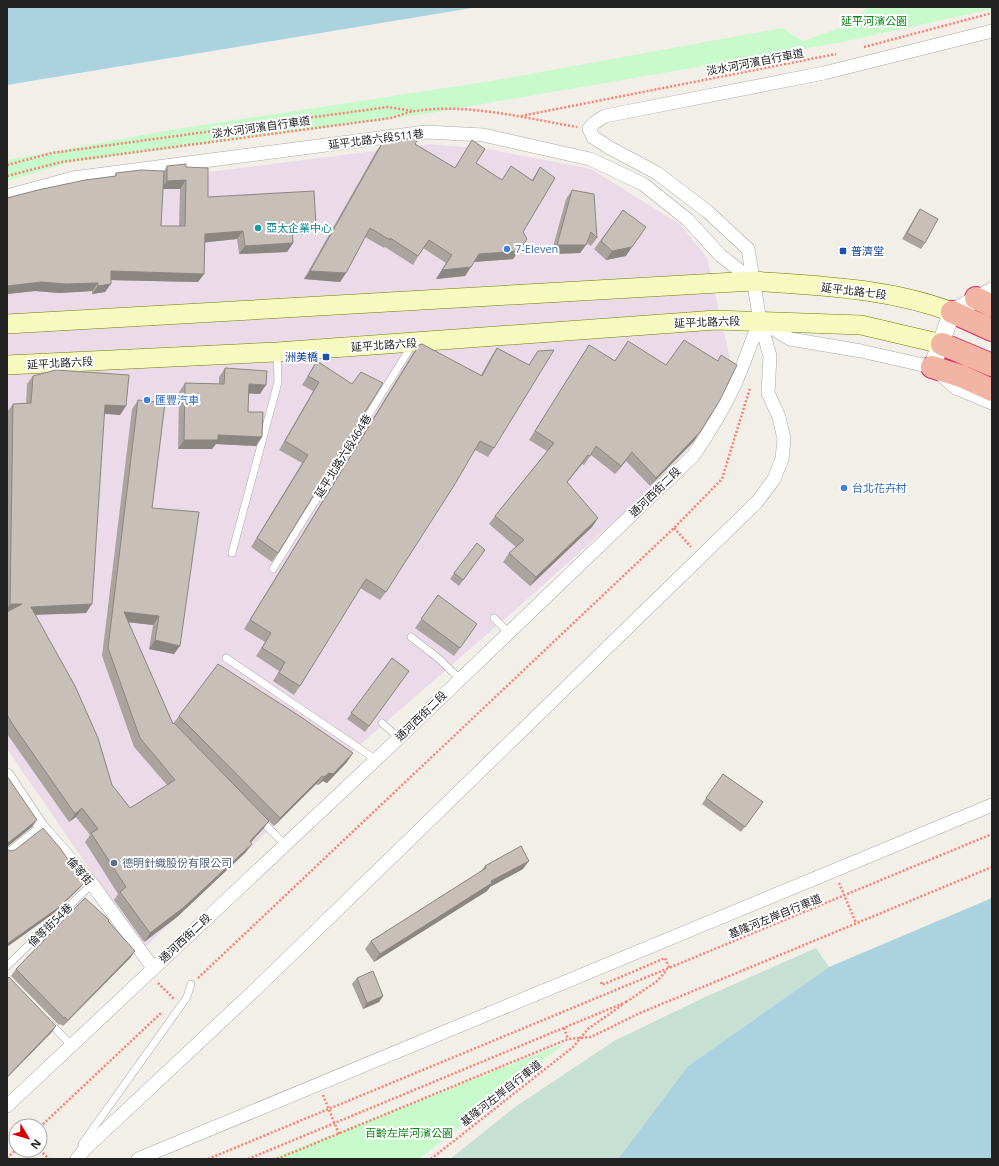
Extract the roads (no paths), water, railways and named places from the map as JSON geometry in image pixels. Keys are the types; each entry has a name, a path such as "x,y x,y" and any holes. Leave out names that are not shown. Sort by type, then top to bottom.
{"highway":[{"path":"952,312 992,330"},
{"path":"942,344 992,365"},
{"path":"932,367 961,376 992,390"}],"main road":[{"name":"延平北路七段","path":"753,280 868,290 933,304 952,312"},
{"path":"7,324 753,280"},
{"name":"延平北路六段","path":"7,365 277,352 716,320 760,321"},
{"path":"760,321 861,325 942,344"}],"street":[{"path":"80,1155 263,982 757,502 774,479 782,459 784,439 779,417 768,392 770,356 760,321 748,249 708,212 657,173 610,148 593,137 589,129 594,123 604,116 824,74 992,31"},
{"name":"延平北路六段511巷","path":"7,196 73,178 426,132 483,135 590,159 643,184 688,220 720,255 753,280"},
{"path":"932,367 942,344 952,312 988,299"},
{"path":"760,321 790,339 932,367 956,388 992,403"},
{"name":"通河西街二段","path":"7,1106 71,1045 154,974 285,845 399,738 693,456 719,416 736,383 747,351 760,321"},
{"name":"倫等街","path":"7,774 41,826 92,884 154,974"},
{"path":"138,1159 992,805"}],"lane":[{"name":"延平北路六段464巷","path":"273,569 414,343"},
{"path":"232,553 278,382 277,352"},
{"path":"494,618 509,633"},
{"path":"411,637 438,658 460,679"},
{"path":"226,658 375,759"},
{"path":"382,723 399,738"},
{"path":"253,812 285,845"},
{"path":"7,853 41,826"},
{"name":"倫等街54巷","path":"7,966 92,884"},
{"path":"80,1155 82,1144 187,998 191,984"},
{"path":"46,1018 71,1045"}],"water":[{"path":"7,7 478,7 7,85"},
{"path":"992,898 992,1159 618,1159 688,1066 829,967"}],"place":[{"name":"亞太企業中心","path":"258,228"},
{"name":"7-Eleven","path":"507,249"},
{"name":"普濟堂","path":"843,251"},
{"name":"洲美橋","path":"326,357"},
{"name":"匯豐汽車","path":"147,400"},
{"name":"台北花卉村","path":"844,488"},
{"name":"德明針織股份有限公司","path":"114,863"}],"park label":[{"name":"延平河濱公園","path":"874,21"},
{"name":"百齡左岸河濱公園","path":"409,1133"}]}
